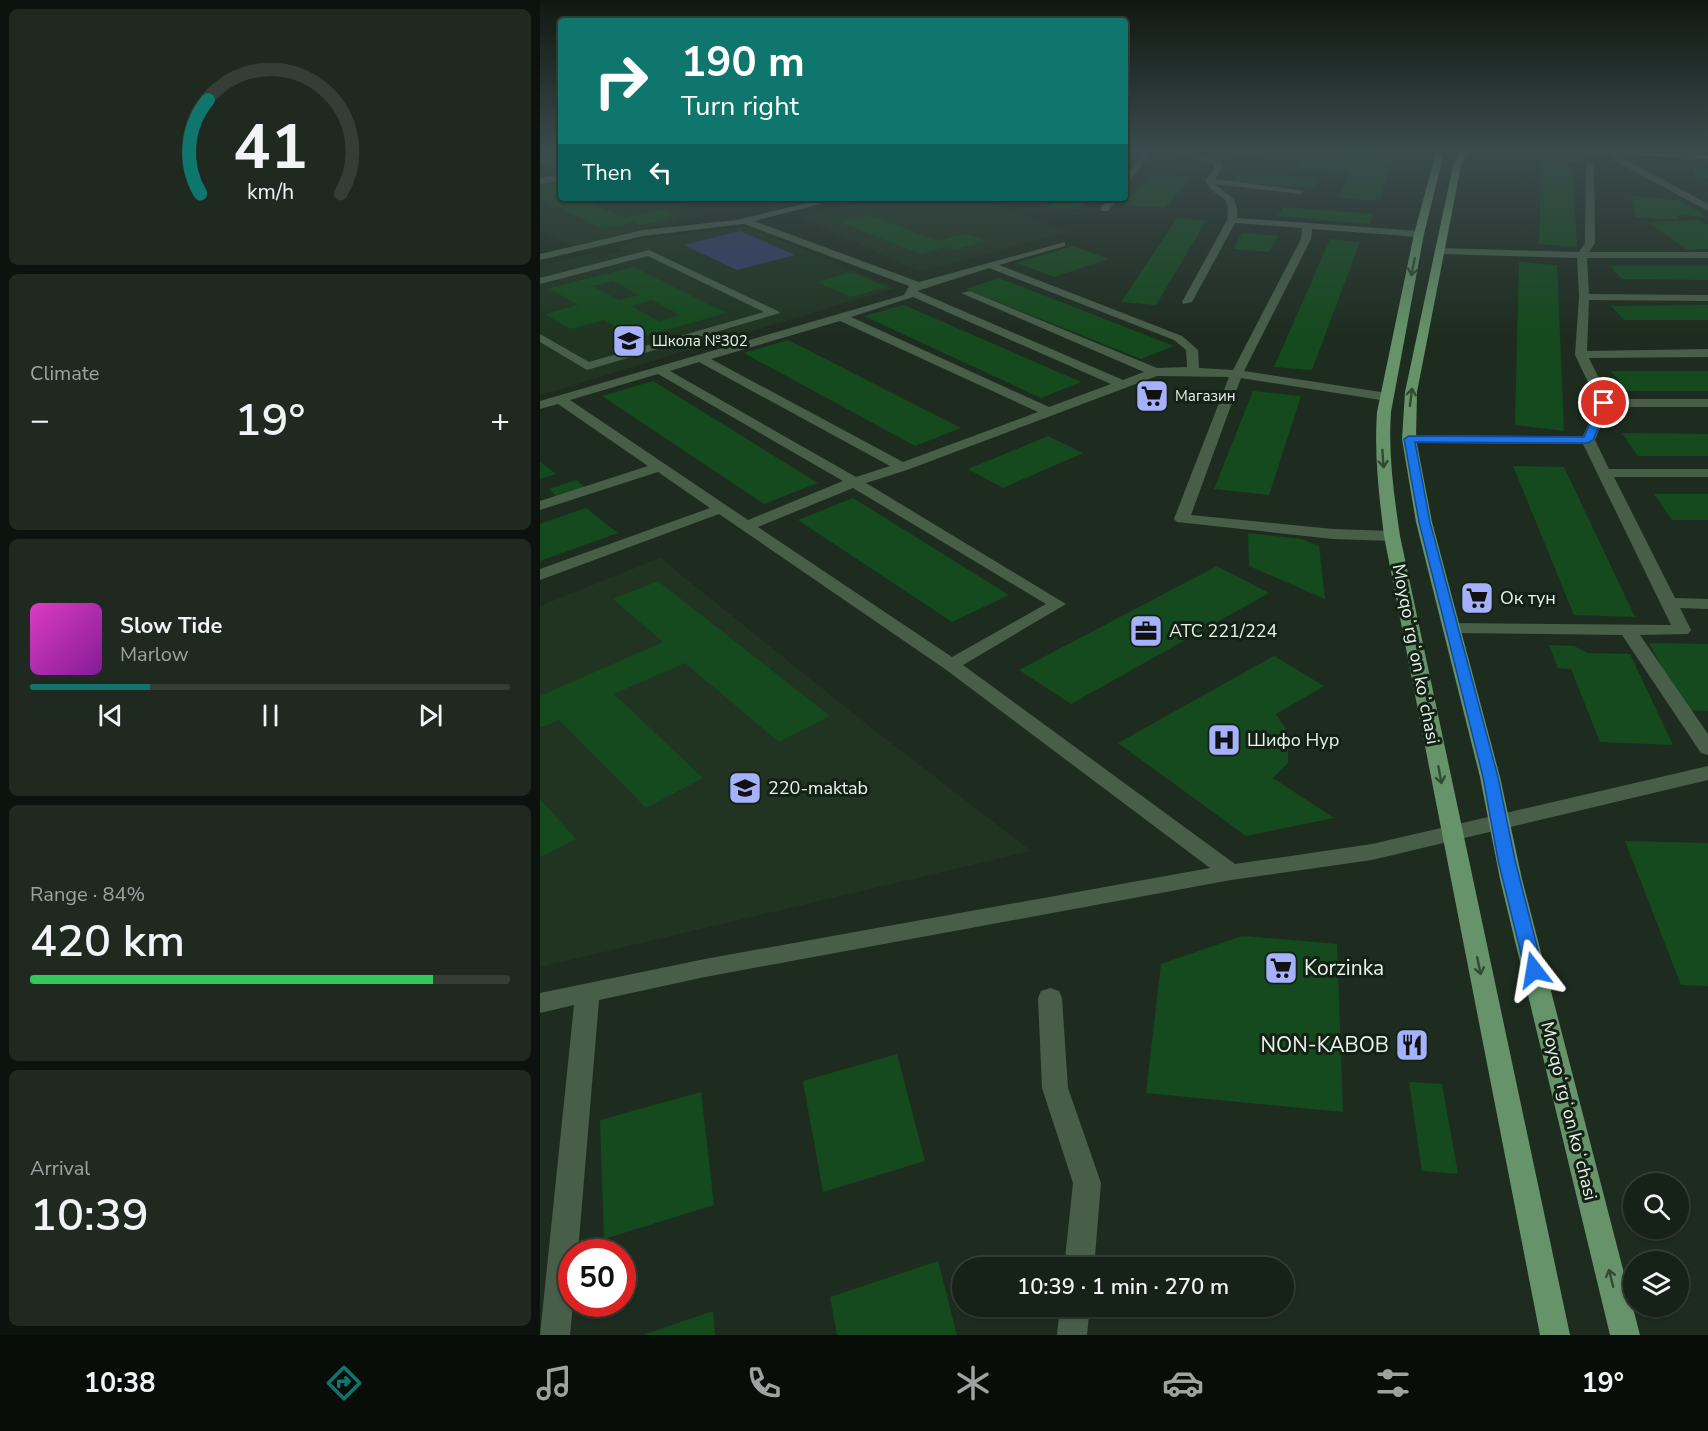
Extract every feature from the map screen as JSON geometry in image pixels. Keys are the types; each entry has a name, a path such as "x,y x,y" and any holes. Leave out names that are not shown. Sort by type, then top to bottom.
{"main road":[{"name":"Moyqoʻrgʻon koʻchasi","path":"1425,212 1387,397 1382,438 1392,536 1555,1335"},
{"name":"Moyqoʻrgʻon koʻchasi","path":"1447,212 1411,392 1409,439 1424,522 1490,777 1499,823 1625,1335"}],"street":[{"path":"540,257 643,233 736,223 775,212"},
{"path":"1187,302 1232,220 1233,212"},
{"path":"1452,628 1682,630 1588,440 1604,403 1581,354 1584,297 1582,255 1590,243 1590,212"},
{"path":"742,220 913,289 1124,385"},
{"path":"1232,220 1419,234"},
{"path":"1307,226 1306,239 1237,374 1182,519 1333,534 1392,536"},
{"path":"540,405 908,297 913,289 1062,244"},
{"path":"1438,251 1582,255 1708,255"},
{"path":"540,281 649,253 774,313 587,366 540,337"},
{"path":"989,265 1178,338 1191,346 1195,353 1193,369"},
{"path":"966,293 1155,372"},
{"path":"1584,297 1708,298"},
{"path":"841,317 1049,412"},
{"path":"1581,354 1708,353"},
{"path":"702,359 902,467"},
{"path":"746,527 854,482 902,467 1155,372 1193,369 1387,397"},
{"path":"661,371 854,482 1058,604 951,664"},
{"path":"561,400 951,664 1231,872"},
{"path":"1604,403 1708,403"},
{"path":"1409,439 1588,440"},
{"path":"540,506 659,467"},
{"path":"1604,473 1708,473"},
{"path":"540,575 720,509"},
{"path":"1668,603 1708,604"},
{"path":"1628,630 1708,750"},
{"path":"540,1003 705,968 1231,872 1372,852 1708,773"},
{"path":"555,1335 588,992"},
{"path":"1050,998 1055,1088 1087,1183 1080,1257"},
{"path":"1072,1335 1074,1317"}],"shaded area":[{"path":"540,212 698,212 705,215 572,246 540,230"},
{"path":"820,212 1014,212 1068,232 921,272 799,217"},
{"name":"Школа №302","path":"750,227 895,288 540,395 540,266 590,253 599,257 622,251 615,247 646,238"},
{"path":"740,231 795,255 737,270 684,245"},
{"name":"220-maktab","path":"660,558 869,726 1031,851 540,967 540,606"}],"building":[{"path":"568,212 611,212 624,218 650,212 666,212 677,217 640,225 634,222 604,229"},
{"path":"1280,212 1373,214 1370,224 1278,216"},
{"path":"1540,212 1575,212 1577,247 1539,244"},
{"path":"1634,212 1700,212 1708,217 1678,215 1679,219 1663,219 1635,217"},
{"path":"869,215 938,241 966,234 987,241 954,250 946,247 920,254 839,222"},
{"path":"1177,218 1206,221 1156,305 1121,302"},
{"path":"1699,220 1708,225 1708,249 1688,250 1647,222"},
{"path":"1242,233 1278,236 1269,252 1233,249"},
{"path":"1330,239 1360,242 1312,370 1274,367"},
{"path":"1073,246 1109,259 1054,277 1017,263"},
{"path":"1519,262 1557,265 1564,431 1515,425"},
{"path":"1610,266 1708,266 1708,280 1622,279"},
{"path":"634,267 726,313 638,338 604,320 570,329 545,314 578,305 549,288","holes":["613,281 639,295 619,300 592,286","652,300 680,315 659,321 631,306"]},
{"path":"852,272 886,287 851,297 817,282"},
{"path":"999,278 1174,346 1141,359 966,289"},
{"path":"904,305 1081,382 1041,398 864,316"},
{"path":"1708,305 1708,320 1624,320 1611,306"},
{"path":"788,340 961,428 915,446 744,353"},
{"path":"1611,371 1708,371 1708,391 1627,391"},
{"path":"653,381 818,483 764,504 602,396"},
{"path":"1253,391 1301,396 1269,495 1214,489"},
{"path":"1622,433 1708,434 1708,456 1638,456"},
{"path":"1048,436 1083,453 1003,488 968,469"},
{"path":"540,462 556,474 540,479"},
{"path":"1513,466 1564,467 1635,617 1574,615"},
{"path":"576,480 585,487 557,497 549,489"},
{"path":"1654,494 1708,494 1708,520 1672,520"},
{"path":"853,498 1009,595 952,622 798,520"},
{"path":"586,508 618,533 540,561 540,524"},
{"path":"1248,533 1302,539 1319,546 1325,599 1249,566"},
{"name":"АТС 221/224","path":"1217,566 1269,593 1071,704 1019,670"},
{"path":"658,581 830,716 779,742 685,663 614,694 703,778 646,808 559,720 540,728 540,696 663,642 613,599"},
{"path":"1649,643 1708,644 1708,711 1685,710"},
{"path":"1549,645 1574,646 1588,653 1630,654 1673,745 1600,742 1571,669 1558,668"},
{"path":"1274,656 1324,686 1276,714 1288,733 1288,763 1273,778 1334,818 1246,836 1118,743"},
{"path":"540,799 576,839 540,857"},
{"path":"1625,841 1708,843 1708,986 1681,985"},
{"path":"1242,936 1337,944 1343,1112 1146,1093 1161,964"},
{"path":"897,1054 925,1161 823,1192 803,1081"},
{"path":"1409,1082 1442,1084 1458,1174 1422,1171"},
{"path":"701,1092 714,1205 604,1239 600,1120"},
{"path":"938,1261 957,1335 837,1335 830,1297"},
{"path":"713,1311 715,1335 643,1335"}],"place":[{"name":"Школа №302","path":"629,341"},
{"name":"Магазин","path":"1152,396"},
{"name":"Ок тун","path":"1477,598"},
{"name":"АТС 221/224","path":"1146,631"},
{"name":"Шифо Нур","path":"1224,740"},
{"name":"220-maktab","path":"745,788"},
{"name":"Korzinka","path":"1281,968"},
{"name":"NON-KABOB","path":"1412,1045"}],"route":[{"path":"1534,970 1506,860 1490,777 1424,522 1409,439 1588,440 1604,403"}]}
